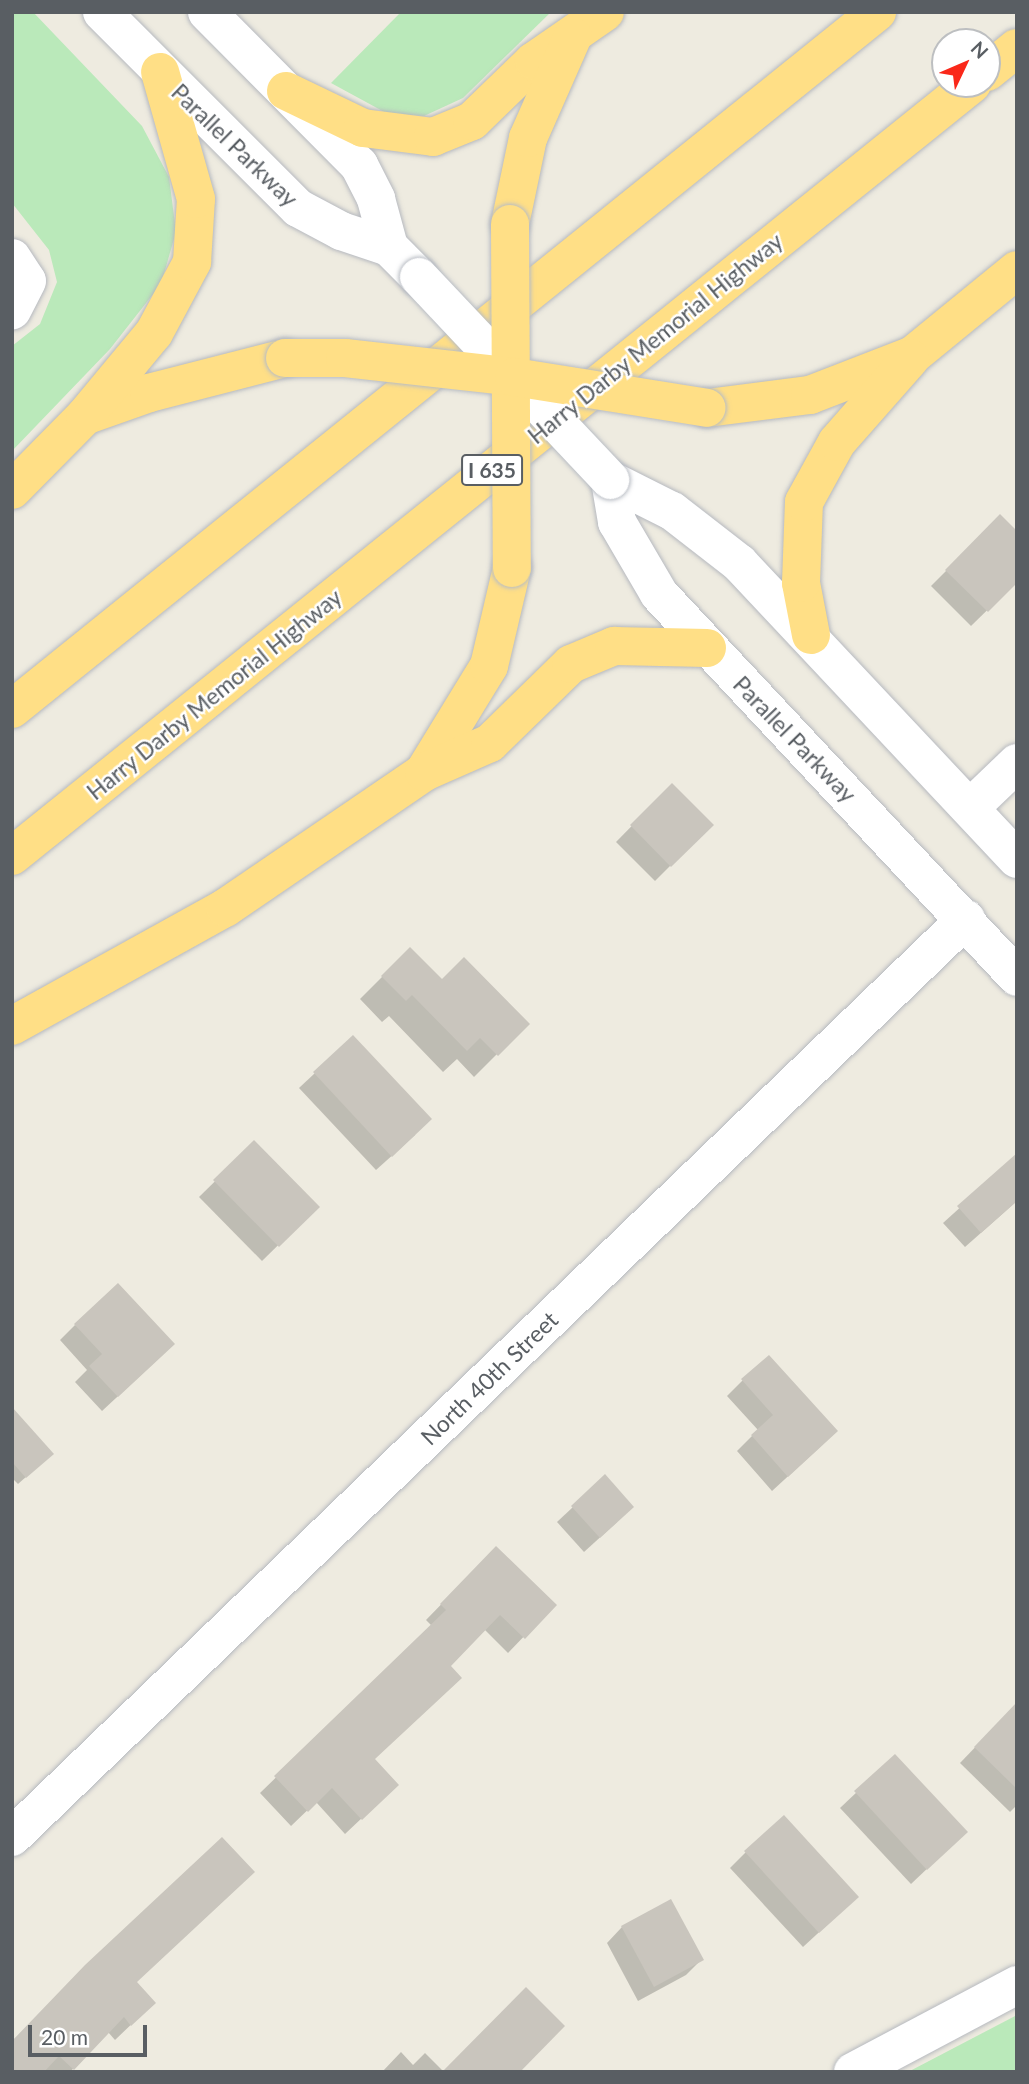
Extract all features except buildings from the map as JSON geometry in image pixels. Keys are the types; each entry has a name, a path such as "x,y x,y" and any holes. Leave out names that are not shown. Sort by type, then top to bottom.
{"highway":[{"path":"286,91 363,128 433,137 472,121 534,61 605,12"},
{"path":"12,709 877,12"},
{"path":"425,772 489,666 512,568 514,377 510,224 528,138 574,34"},
{"path":"1001,61 1017,48"},
{"path":"12,489 85,416 154,333 192,262 196,199 160,72"},
{"name":"Harry Darby Memorial Highway","path":"12,856 955,98"},
{"path":"811,635 801,583 804,502 837,442 913,355 1017,271"},
{"path":"85,416 149,393 285,358 345,358 514,377 707,408 810,395 913,355"},
{"path":"12,1026 225,908 425,772 490,743 571,664 614,646 707,648"}],"main road":[{"name":"Parallel Parkway","path":"102,12 298,208 341,231 389,247 610,480 672,511 739,563 811,635 1017,859"},
{"name":"Parallel Parkway","path":"206,12 359,165 376,199 389,247"},
{"path":"12,258 27,281 12,310"},
{"name":"Parallel Parkway","path":"610,480 617,522 659,594 707,648 967,919 1017,977"},
{"path":"970,808 1017,763"},
{"name":"North 40th Street","path":"12,1837 967,919"},
{"path":"853,2072 1017,1985"}],"green space":[{"path":"12,12 33,12 142,126 169,177 176,232 161,284 110,349 12,451 12,346 40,324 57,282 49,250 12,203"},
{"path":"401,12 551,12 463,98 424,116 388,114 331,83"},
{"path":"1017,2015 1017,2072 908,2072"}]}
